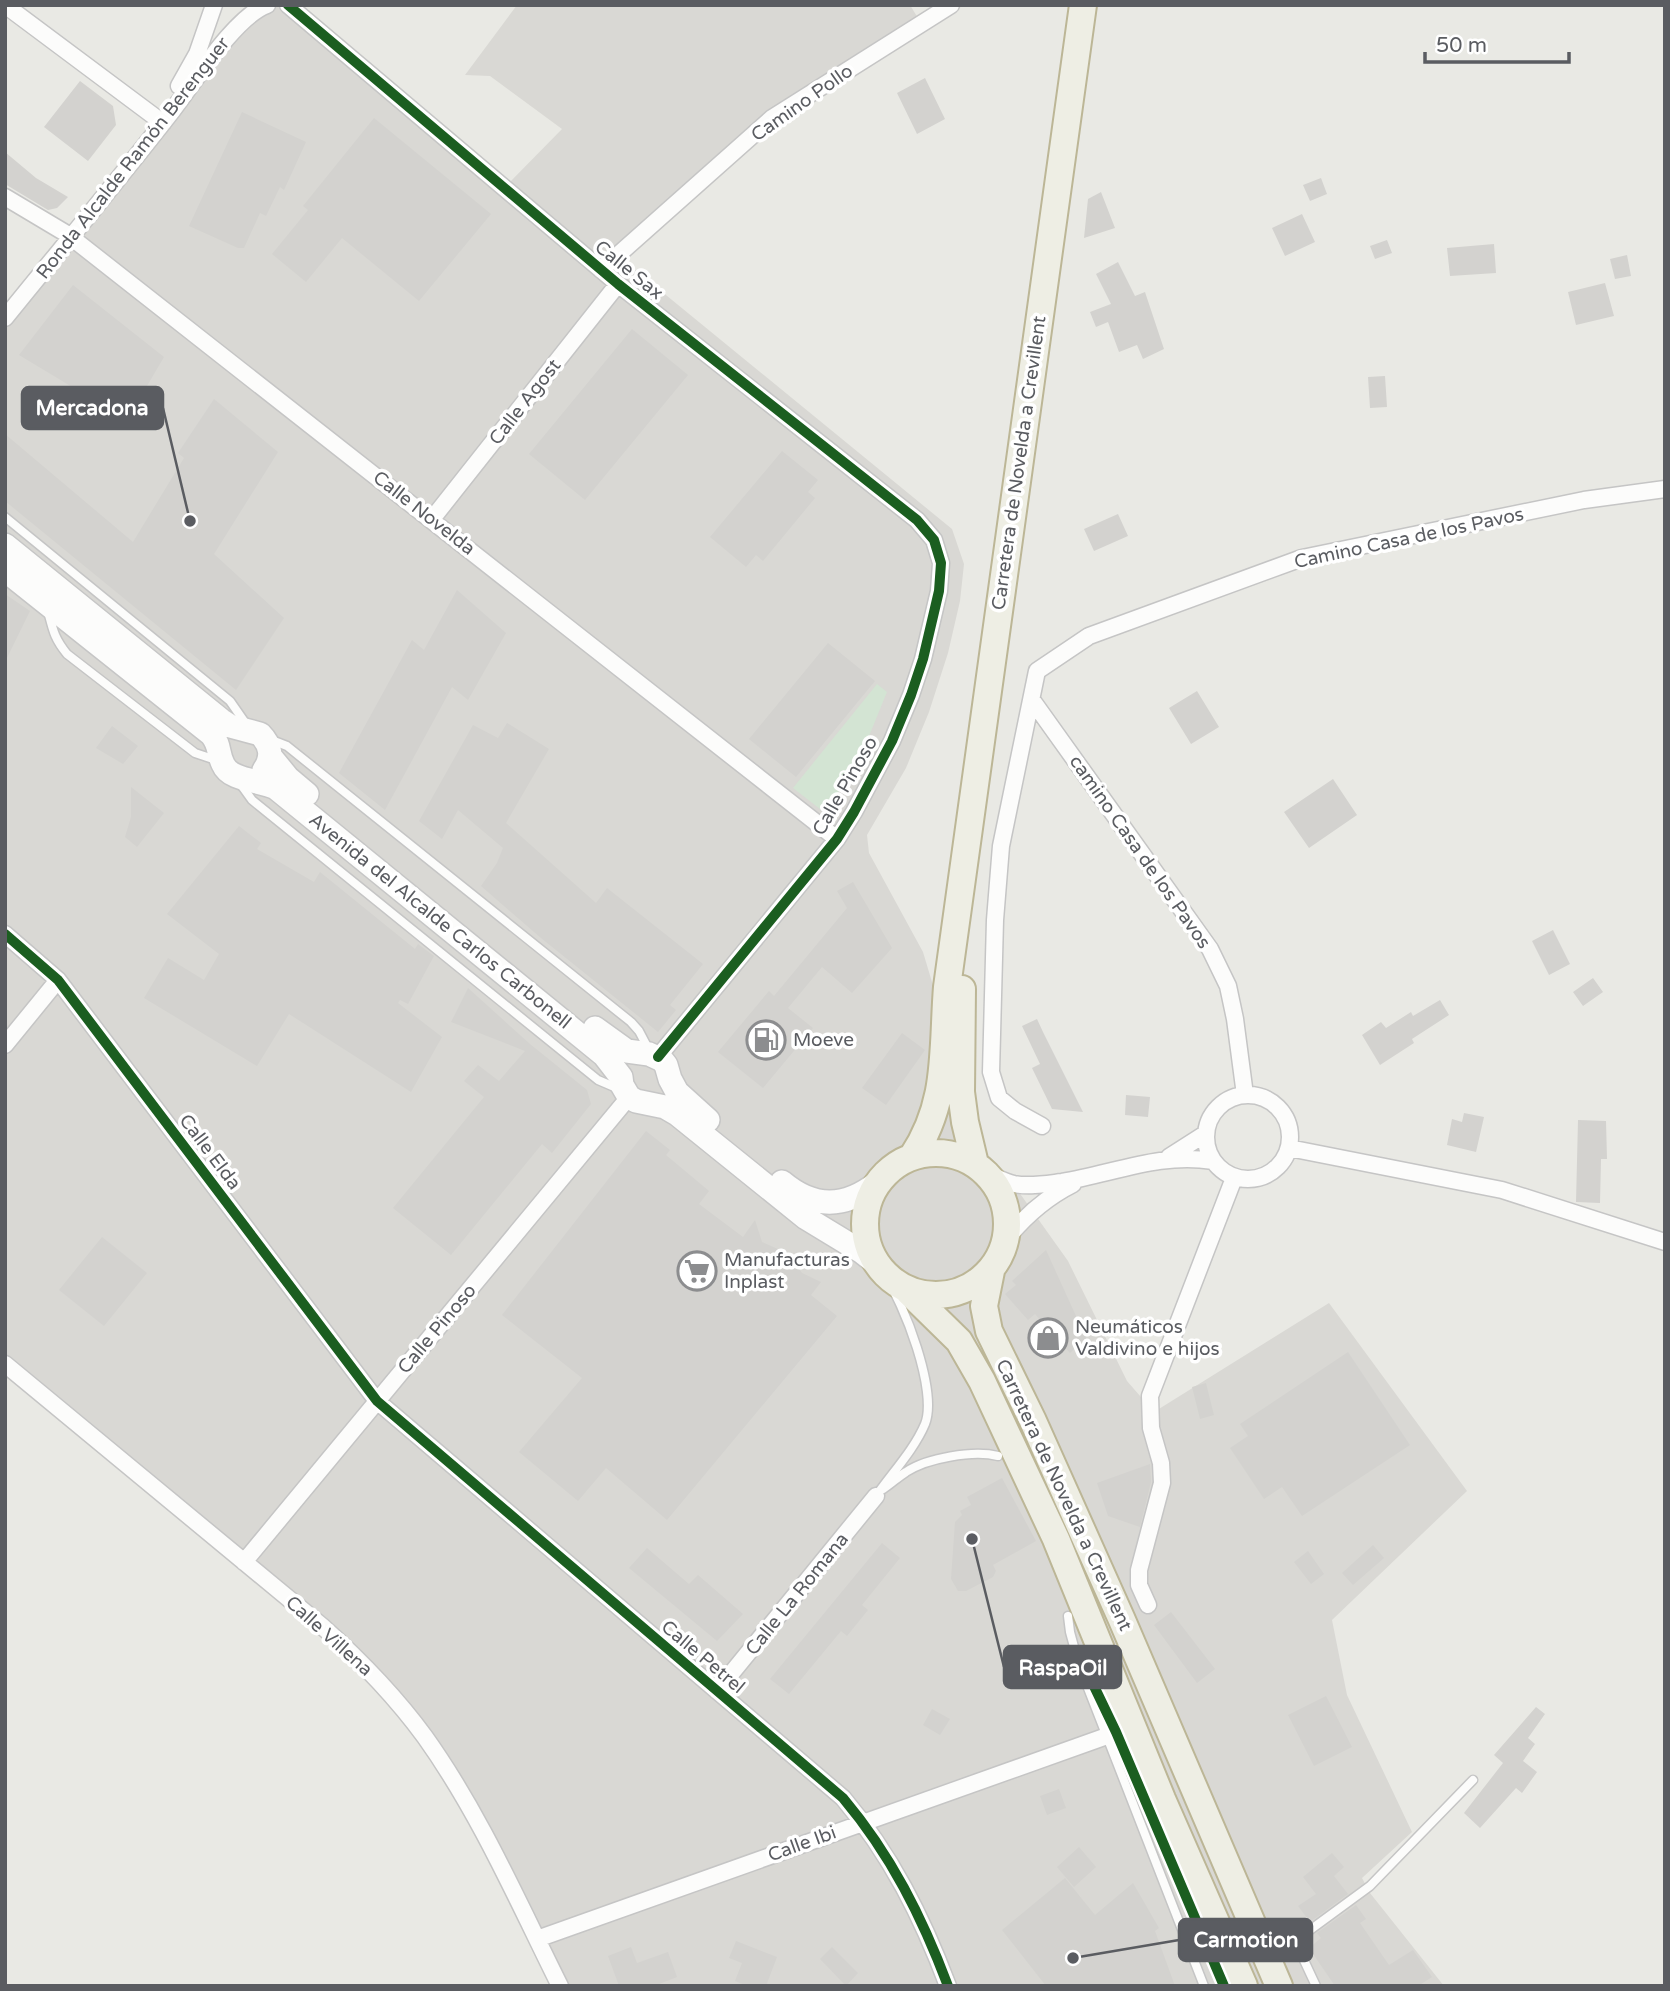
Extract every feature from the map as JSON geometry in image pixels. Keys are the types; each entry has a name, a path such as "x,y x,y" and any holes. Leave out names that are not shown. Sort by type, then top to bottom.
{"highway":[{"name":"Carretera de Novelda a Crevillent","path":"958,921 992,653 1083,5"},
{"path":"912,1157 925,1138 934,1117 942,1083 947,987 958,921"},
{"path":"958,921 962,1005 961,1092 965,1122 982,1169 1001,1194 1007,1213 1009,1237 991,1270 975,1284 944,1295 909,1292 880,1269 867,1244 864,1223 868,1202 877,1183 893,1167 912,1157 933,1152 955,1155 982,1169"},
{"name":"Carretera de Novelda a Crevillent","path":"991,1270 984,1306 989,1331 1033,1420 1111,1595 1279,1986"},
{"name":"Carretera de Novelda a Crevillent","path":"909,1292 959,1341 982,1381 1056,1539 1162,1799 1244,1986"}],"main road":[{"name":"Avenida del Alcalde Carlos Carbonell","path":"5,545 221,720 257,738 288,778 616,1045 627,1051 651,1055"},
{"name":"Avenida del Alcalde Carlos Carbonell","path":"5,570 211,734 231,767 276,788 604,1055 631,1092 677,1114 806,1218 863,1252 880,1269"},
{"path":"228,735 257,738 263,771 231,767 228,735"},
{"path":"670,1079 664,1094 631,1092 627,1062 651,1055 666,1065 670,1079 686,1102 804,1197 821,1202 844,1201 856,1197 877,1183"}],"street":[{"path":"5,5 159,121"},
{"name":"Ronda Alcalde Ramón Berenguer","path":"159,121 188,73 214,5"},
{"name":"Ronda Alcalde Ramón Berenguer","path":"5,318 67,234 231,34 257,9 267,5"},
{"name":"Calle Sax","path":"288,5 618,284 917,520 934,541 942,563"},
{"name":"Camino Pollo","path":"601,270 772,118 951,5"},
{"name":"Calle Novelda","path":"5,197 67,234 837,839"},
{"name":"Ronda Alcalde Ramón Berenguer","path":"5,303 67,234"},
{"name":"Calle Agost","path":"432,519 618,284"},
{"name":"Camino Casa de los Pavos","path":"1042,1126 1015,1111 999,1098 991,1072 995,920 1001,846 1037,671 1089,636 1302,558 1584,500 1665,489"},
{"name":"Calle Pinoso","path":"651,1055 837,839 854,812 892,741 911,695 939,591 942,563"},
{"name":"camino Casa de los Pavos","path":"1031,700 1210,949 1228,986 1245,1095"},
{"name":"Calle Elda","path":"5,934 58,980 377,1401"},
{"path":"5,1045 58,980"},
{"name":"Calle Pinoso","path":"244,1562 631,1092"},
{"path":"1245,1095 1261,1097 1275,1104 1285,1117 1290,1132 1289,1148 1283,1161 1274,1171 1262,1178 1248,1180 1234,1178 1212,1161 1205,1133 1209,1119 1218,1107 1230,1098 1245,1095"},
{"path":"1164,1160 1205,1133"},
{"path":"1289,1148 1502,1190 1665,1242"},
{"path":"982,1169 1014,1184 1038,1186 1083,1179 1164,1160 1191,1157 1212,1161"},
{"path":"1148,1605 1139,1585 1139,1570 1162,1483 1161,1463 1151,1428 1150,1396 1234,1178"},
{"path":"1009,1237 1028,1214 1058,1192 1083,1179"},
{"name":"Calle Villena","path":"5,1364 323,1627 369,1669 425,1738 475,1815 560,1986"},
{"name":"Calle Petrel","path":"377,1401 843,1798 887,1856 911,1899 948,1986"},
{"name":"Calle La Romana","path":"717,1691 876,1496"},
{"name":"Calle Ibi","path":"537,1939 1107,1736"}],"lane":[{"path":"5,517 230,701 257,738"},
{"path":"876,1496 912,1446 925,1422 929,1403 924,1376 901,1303 880,1269"},
{"path":"876,1496 908,1471 925,1464 967,1454 985,1453 998,1456"},
{"path":"1068,1616 1079,1665 1204,1986"},
{"path":"1316,1986 1295,1941 1370,1886 1473,1780"}],"shaded area":[{"path":"253,5 288,5 504,188 562,129 490,76 465,75 517,5 910,5 921,23 772,118 617,255 952,529 964,564 960,601 948,653 929,712 906,768 867,835 869,853 923,952 981,1146 992,1163 1006,1174 1068,1261 1127,1381 1154,1412 1329,1303 1467,1491 1332,1620 1347,1695 1412,1832 1362,1878 1370,1893 1444,1986 560,1986 475,1815 369,1669 5,1364 5,310 207,58 243,9"}],"green space":[{"path":"877,684 887,692 868,739 842,788 820,809 793,788"}],"building":[{"path":"925,78 945,119 917,134 897,93"},
{"path":"80,81 113,106 116,125 88,161 44,127"},
{"path":"242,112 306,142 284,190 280,187 266,216 260,213 244,248 238,248 189,226"},
{"path":"374,118 491,214 419,301 342,238 306,282 272,254 308,210 303,206"},
{"path":"5,152 36,178 68,197 57,208 48,210 5,184"},
{"path":"1321,178 1327,194 1310,201 1303,185"},
{"path":"1101,192 1115,228 1084,238 1088,199"},
{"path":"1302,214 1315,242 1285,256 1272,228"},
{"path":"1387,240 1392,253 1375,259 1370,246"},
{"path":"1494,244 1496,273 1450,276 1447,248"},
{"path":"1627,255 1631,276 1615,279 1610,259"},
{"path":"1118,262 1135,296 1145,292 1164,349 1143,359 1137,345 1119,352 1108,322 1096,327 1090,312 1111,304 1096,274"},
{"path":"1605,283 1614,316 1576,325 1568,292"},
{"path":"73,285 164,357 127,420 19,355"},
{"path":"632,329 688,375 585,500 529,454"},
{"path":"1385,376 1387,407 1370,408 1368,377"},
{"path":"214,399 278,452 214,554 284,618 236,690 5,501 5,434 133,542 184,458 178,453"},
{"path":"782,451 818,480 808,492 815,498 763,561 756,555 746,567 710,537"},
{"path":"1118,514 1128,536 1094,551 1084,529"},
{"path":"457,590 506,633 468,700 452,687 385,810 339,773 412,640 424,650"},
{"path":"5,594 30,611 5,662"},
{"path":"828,643 875,681 796,777 749,739"},
{"path":"1197,691 1219,727 1191,744 1169,708"},
{"path":"507,723 549,749 506,823 596,903 607,888 703,964 670,1005 676,1010 658,1032 481,886 497,863 503,848 458,810 442,839 419,821 473,725 498,738"},
{"path":"112,726 138,746 123,764 96,748"},
{"path":"1333,779 1357,815 1309,848 1284,812"},
{"path":"131,787 164,813 137,847 125,837 131,817"},
{"path":"239,826 261,843 257,849 314,882 320,872 415,949 418,944 434,956 408,1004 400,1000 398,1003 442,1037 411,1092 289,1014 257,1066 144,998 168,958 204,980 219,954 167,914"},
{"path":"853,882 892,948 852,993 822,967 788,1008 813,1028 763,1088 718,1052 769,991 774,996 847,908 837,891"},
{"path":"1553,930 1570,964 1549,975 1532,941"},
{"path":"1593,978 1603,992 1583,1006 1573,992"},
{"path":"468,988 530,1044 587,1090 591,1104 552,1153 542,1144 451,1255 393,1208 484,1097 464,1081 478,1065 499,1081 525,1051 451,1022"},
{"path":"1440,1000 1449,1015 1412,1039 1414,1043 1380,1065 1362,1035 1381,1022 1386,1028 1411,1012 1413,1016"},
{"path":"1037,1019 1083,1112 1052,1109 1032,1068 1040,1064 1022,1026"},
{"path":"902,1033 925,1050 886,1105 862,1088"},
{"path":"1126,1095 1150,1097 1148,1117 1125,1115"},
{"path":"1464,1113 1484,1117 1476,1152 1447,1145 1452,1119 1462,1122"},
{"path":"1578,1120 1606,1121 1607,1159 1601,1159 1600,1203 1576,1202"},
{"path":"646,1131 670,1150 666,1155 709,1191 699,1204 743,1237 755,1220 762,1242 791,1257 802,1273 821,1282 811,1295 837,1316 667,1520 606,1468 578,1501 519,1452 582,1378 502,1315"},
{"path":"102,1237 147,1273 104,1326 59,1290"},
{"path":"1046,1250 1086,1338 1070,1353 1035,1314 1028,1320 1005,1294 1016,1285 1012,1281"},
{"path":"1348,1352 1410,1445 1302,1516 1282,1487 1264,1499 1230,1448 1248,1436 1240,1424"},
{"path":"1206,1383 1214,1415 1200,1419 1192,1387"},
{"path":"1150,1464 1151,1482 1140,1527 1108,1516 1097,1483"},
{"path":"1002,1478 1036,1541 993,1565 996,1571 993,1577 966,1591 958,1591 951,1579 955,1522 962,1515 960,1511 971,1505 967,1497"},
{"path":"882,1543 900,1558 862,1605 868,1610 847,1636 841,1631 789,1694 770,1679"},
{"path":"1373,1545 1384,1558 1353,1585 1342,1573"},
{"path":"647,1548 689,1584 698,1575 743,1614 717,1641 629,1568"},
{"path":"1308,1551 1324,1574 1311,1584 1294,1562"},
{"path":"1171,1612 1215,1669 1197,1683 1154,1625"},
{"path":"1326,1696 1352,1747 1314,1766 1288,1715"},
{"path":"1536,1707 1545,1714 1528,1738 1535,1744 1523,1761 1537,1772 1522,1793 1516,1788 1480,1828 1464,1813 1503,1763 1494,1755"},
{"path":"932,1709 950,1719 940,1735 923,1725"},
{"path":"1059,1789 1066,1808 1047,1815 1040,1796"},
{"path":"1079,1847 1096,1867 1074,1887 1057,1867"},
{"path":"1332,1853 1344,1867 1334,1876 1348,1894 1310,1922 1298,1906 1316,1894 1303,1877"},
{"path":"1065,1878 1095,1915 1133,1883 1159,1928 1155,1931 1175,1986 1046,1986 1002,1930"},
{"path":"1356,1905 1366,1919 1360,1923 1389,1965 1413,1950 1432,1977 1418,1986 1335,1986 1309,1948 1321,1938 1317,1933"},
{"path":"736,1941 777,1957 766,1986 747,1986 735,1981 742,1963 729,1958"},
{"path":"631,1947 637,1963 668,1952 677,1977 654,1986 619,1986 608,1956"},
{"path":"832,1947 858,1973 846,1986 820,1959"}],"cycle path":[{"path":"288,5 618,284 917,520 934,540 941,563 939,591 923,659 892,741 837,839 658,1057"},
{"path":"5,934 58,980 377,1401 843,1798 876,1842 904,1887 948,1986"},
{"path":"1093,1684 1224,1986"}],"place":[{"name":"Mercadona","path":"190,521"},
{"name":"Moeve","path":"766,1040"},
{"name":"Manufacturas Inplast","path":"697,1271"},
{"name":"Neumáticos Valdivino e hijos","path":"1048,1338"},
{"name":"RaspaOil","path":"972,1539"},
{"name":"Carmotion","path":"1073,1958"}]}
